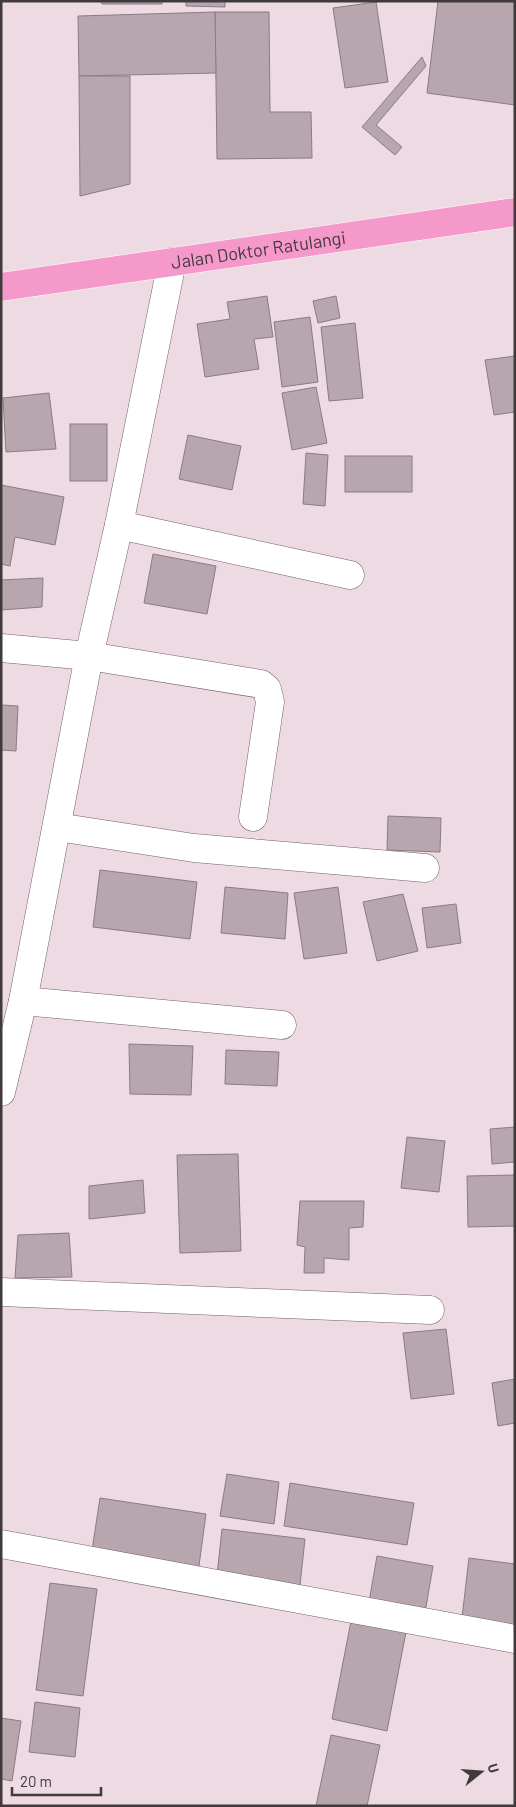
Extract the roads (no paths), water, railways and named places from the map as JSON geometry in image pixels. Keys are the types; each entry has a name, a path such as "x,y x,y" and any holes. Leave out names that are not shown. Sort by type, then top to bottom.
{"highway":[{"name":"Jalan Doktor Ratulangi","path":"1,287 515,212"}],"street":[{"path":"1,1092 23,1001 90,656 119,525 172,262"},
{"path":"119,525 350,575"},
{"path":"1,648 90,656 261,684 267,689 270,702 253,817"},
{"path":"57,828 194,848 425,868"},
{"path":"23,1001 282,1025"},
{"path":"1,1292 430,1310"},
{"path":"1,1544 515,1638"}]}
